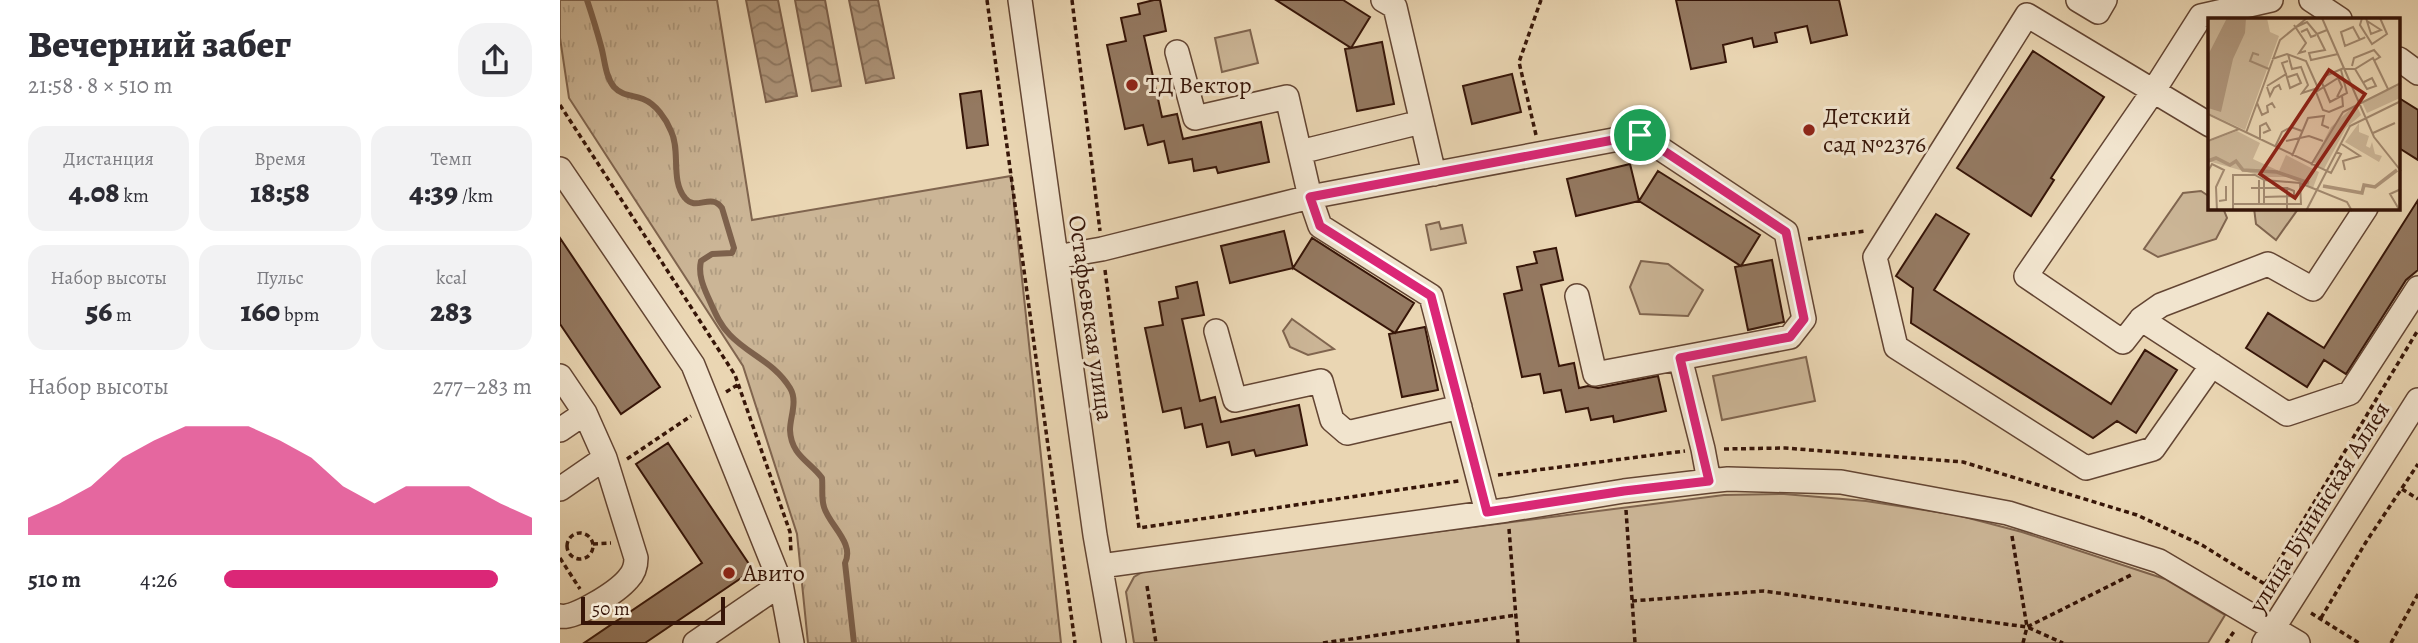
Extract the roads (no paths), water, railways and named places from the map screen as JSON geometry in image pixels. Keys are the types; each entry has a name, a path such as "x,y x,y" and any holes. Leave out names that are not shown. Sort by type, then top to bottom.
{"street":[{"name":"Остафьевская улица","path":"1020,0 1114,643"},
{"path":"1383,0 1395,7 1434,174"},
{"path":"2078,0 2098,12 2105,0"},
{"path":"2271,0 2201,16 2154,90 2026,276 2123,342 2141,319 2161,305 2268,264 2313,289 2365,210"},
{"path":"2311,0 2338,18"},
{"path":"2208,124 2027,15 1875,257 1896,347 2086,468 2153,449 2212,365"},
{"path":"1177,52 1195,118 1287,97 1310,197 1320,226 1431,296 1460,407 1497,511"},
{"path":"2400,60 2418,72"},
{"path":"1300,152 1409,125"},
{"path":"1056,257 1102,249 1310,197 1640,135 1786,232 1804,319 1790,337 1595,374 1577,296"},
{"path":"560,169 693,365 781,584 792,643"},
{"path":"2141,319 2287,414 2350,393 2418,288"},
{"path":"1216,331 1235,400 1321,381 1332,420 1347,433 1460,407"},
{"path":"1680,358 1709,481"},
{"path":"560,376 585,413 607,464 636,558 636,565 627,581 577,615 567,618 560,616"},
{"name":"улица Бунинская Аллея","path":"2269,636 2418,400"},
{"path":"560,430 585,413"},
{"path":"560,489 607,464"},
{"path":"1101,566 1709,481 1728,479 1841,482 2008,513 2159,561 2269,636 2298,643"},
{"path":"695,643 781,584"}],"water":[{"path":"746,0 778,0 797,96 766,102"},
{"path":"795,0 825,0 841,86 812,91"},
{"path":"849,0 878,0 894,78 866,83"}],"waterway":[{"path":"587,0 611,83 621,92 652,104 669,126 674,139 678,183 685,198 694,203 713,202 722,208 734,248 732,253 712,254 701,261 703,284 726,331 777,372 790,388 794,404 791,439 798,452 822,478 824,507 847,548 845,563 854,643"}],"place":[{"name":"ТД Вектор","path":"1132,85"},
{"name":"Детский сад №2376","path":"1809,130"},
{"name":"Авито","path":"729,573"}]}
